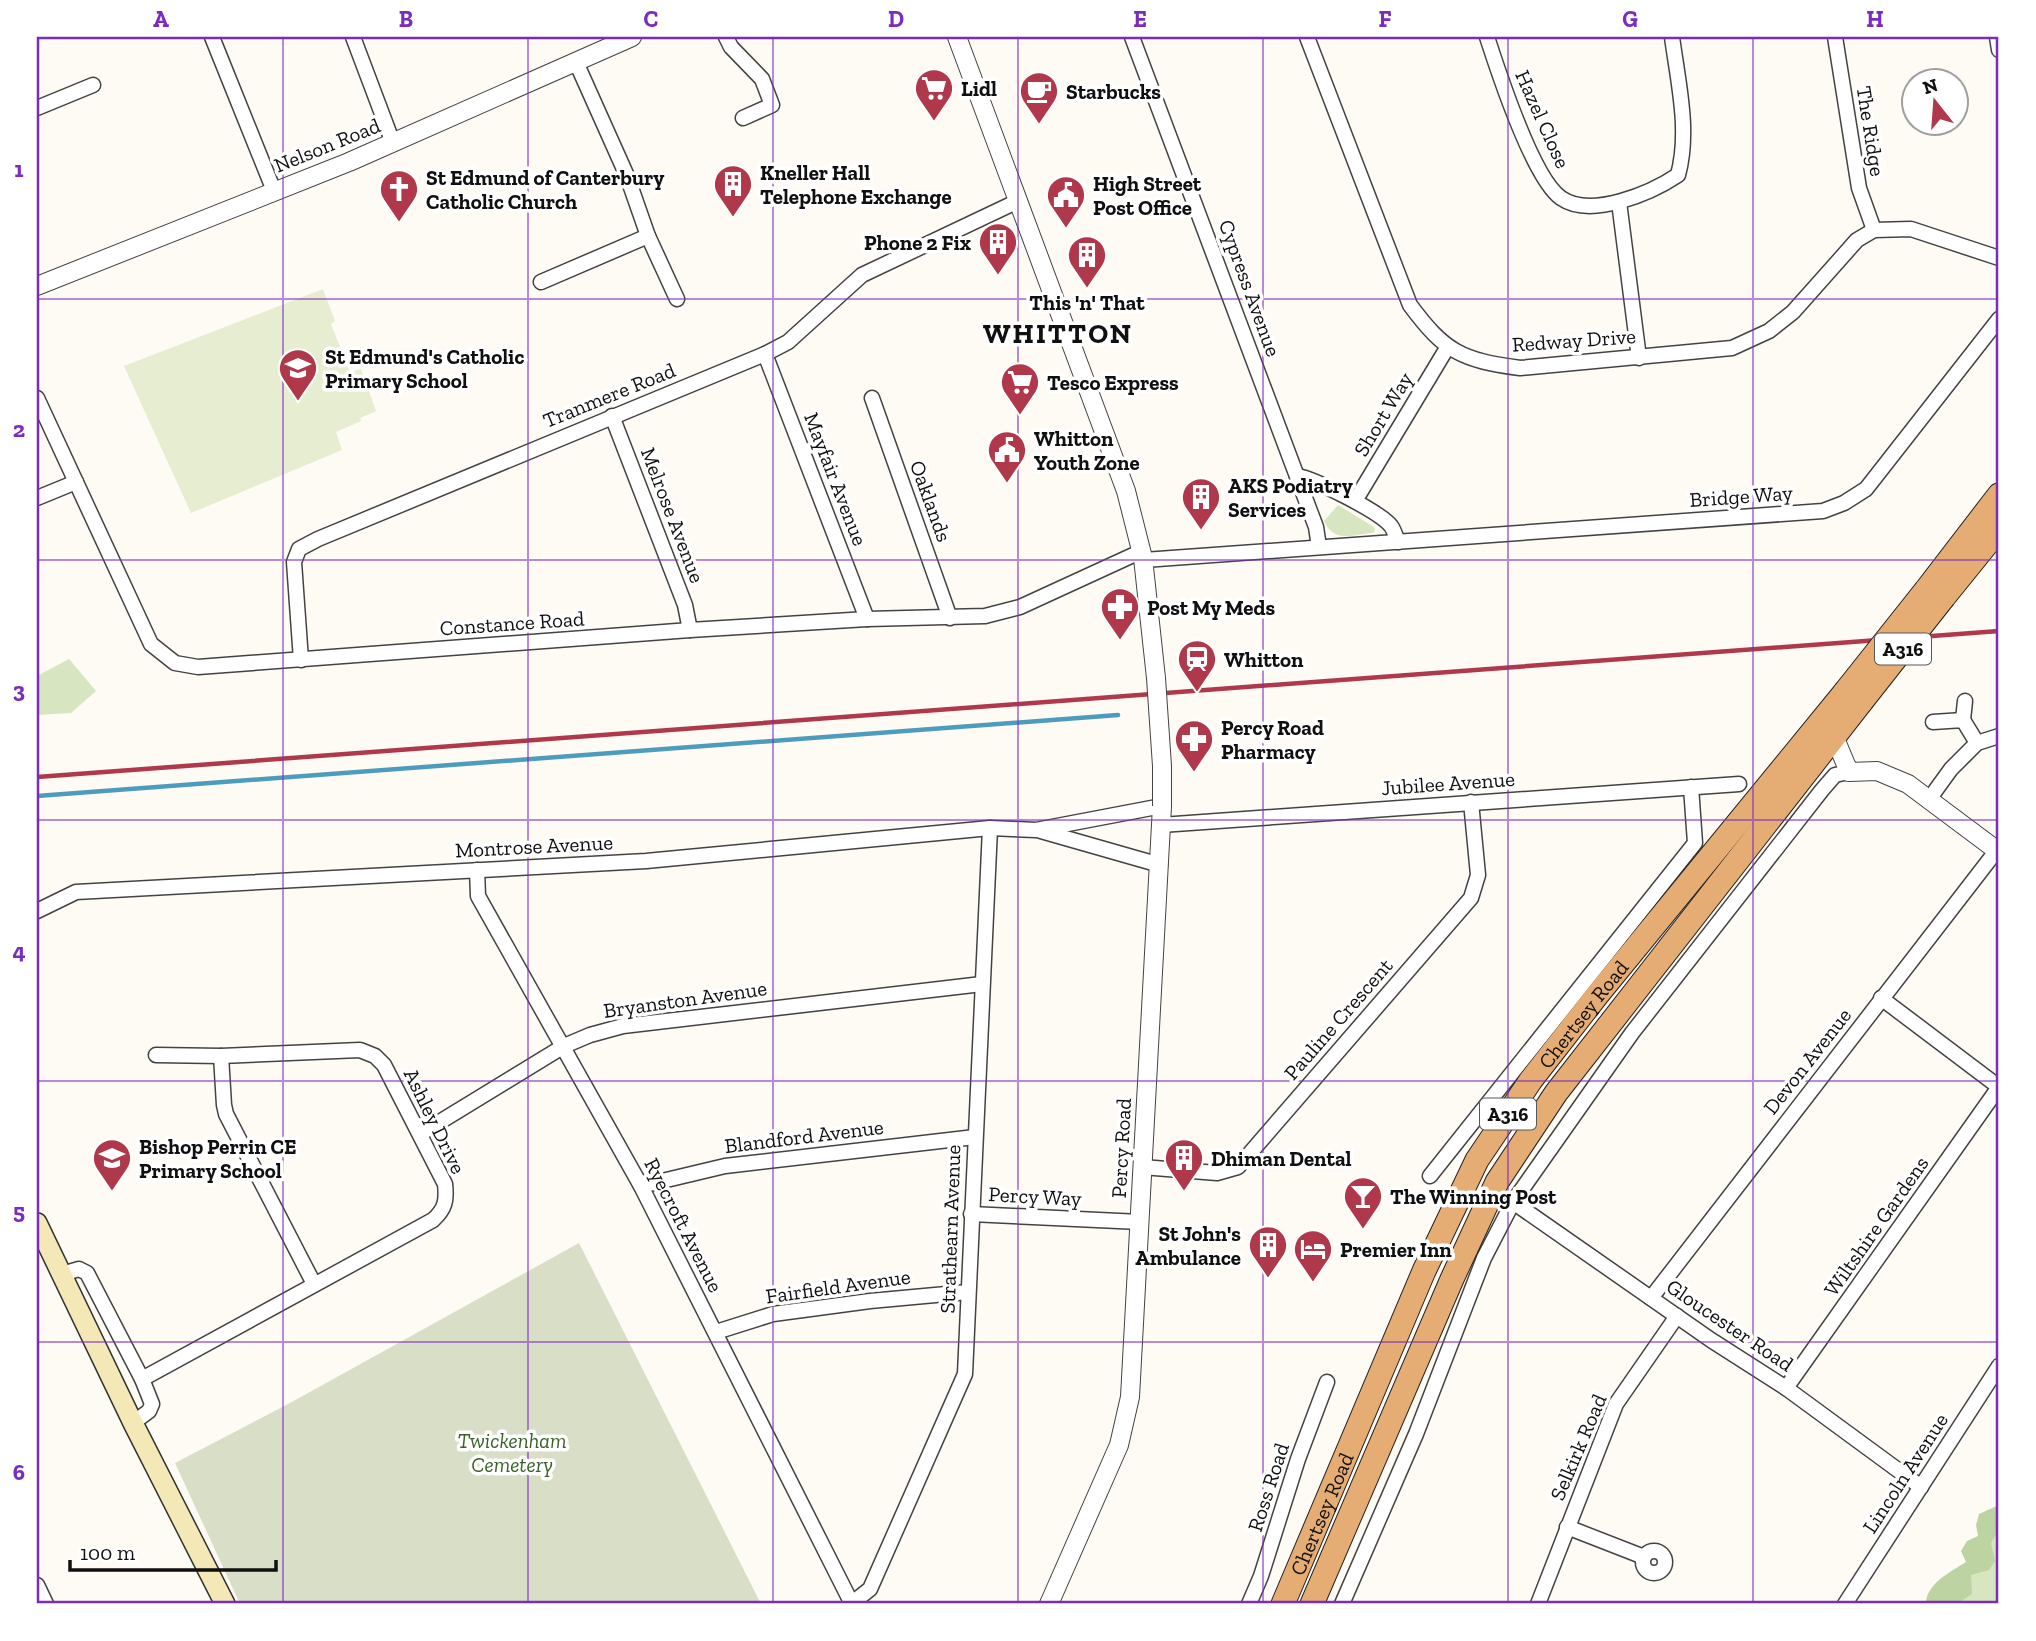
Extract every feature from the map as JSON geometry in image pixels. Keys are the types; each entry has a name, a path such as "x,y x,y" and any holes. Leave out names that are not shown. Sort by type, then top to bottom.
{"highway":[{"name":"Chertsey Road","path":"1283,1604 1423,1271 1478,1160 1531,1080 1589,1005 1853,696 1935,593 1999,495"},
{"name":"Chertsey Road","path":"1935,593 1999,529"},
{"name":"Chertsey Road","path":"1312,1604 1446,1291 1497,1182 1556,1093 1624,1026 1834,736 1853,696"}],"main road":[{"path":"37,1223 225,1604"}],"street":[{"path":"212,37 274,191"},
{"path":"353,37 393,143"},
{"name":"Nelson Road","path":"37,286 393,143 632,37"},
{"path":"726,37 731,47 762,79 772,105 743,118"},
{"name":"Percy Road","path":"957,37 1126,491 1143,556 1156,678 1162,806 1160,865 1130,1397 1119,1445 1049,1604"},
{"name":"Cypress Avenue","path":"1132,37 1316,527 1319,547"},
{"name":"Redway Drive","path":"1307,37 1410,305 1430,332 1447,348 1485,364 1520,368 1732,348 1769,331 1793,312 1857,240 1874,230"},
{"name":"Hazel Close","path":"1487,37 1503,87 1545,179 1561,198 1581,205 1619,202 1659,187 1678,175 1684,153 1681,102 1672,37"},
{"name":"The Ridge","path":"1835,37 1860,188 1874,230"},
{"path":"1997,37 1999,50"},
{"path":"576,62 627,176 648,236 677,299"},
{"path":"37,108 93,85"},
{"name":"Tranmere Road","path":"301,660 294,562 299,549 765,354 788,341 862,275 1018,201"},
{"path":"1619,202 1639,358"},
{"path":"1874,230 1911,229 1999,258"},
{"path":"541,282 648,236"},
{"name":"Bridge Way","path":"1143,556 1319,547 1823,511 1844,503 1866,489 1999,319"},
{"name":"Short Way","path":"1354,501 1447,348"},
{"name":"Mayfair Avenue","path":"765,354 867,619"},
{"name":"Constance Road","path":"37,398 150,644 174,663 198,667 690,630 867,619 985,616 1020,607 1143,556"},
{"name":"Oaklands","path":"872,398 950,618"},
{"name":"Melrose Avenue","path":"612,416 685,605 690,630"},
{"path":"1297,476 1309,478 1354,501 1391,525 1398,541"},
{"path":"37,498 75,482"},
{"path":"1965,701 1963,720 1977,743"},
{"path":"1933,722 1963,720"},
{"path":"1834,736 1849,772 1877,771 1908,784 1998,851"},
{"path":"1930,798 1951,769 1977,743 1999,736"},
{"name":"Chertsey Road","path":"1342,1604 1416,1434 1484,1258 1514,1202 1624,1026 1835,775 1849,772"},
{"name":"Jubilee Avenue","path":"1161,825 1739,784"},
{"name":"Chertsey Road","path":"1430,1176 1695,843 1691,787"},
{"name":"Pauline Crescent","path":"1142,1167 1217,1173 1238,1167 1471,898 1478,875 1471,802"},
{"name":"Montrose Avenue","path":"1036,830 1162,806"},
{"name":"Montrose Avenue","path":"37,911 76,892 659,860 990,828 1036,830 1160,865"},
{"name":"Strathearn Avenue","path":"851,1604 870,1589 965,1374 990,828"},
{"name":"Devon Avenue","path":"1651,1297 1998,851"},
{"name":"Ryecroft Avenue","path":"477,870 478,896 641,1186 851,1604"},
{"name":"Bryanston Avenue","path":"420,1134 564,1046 623,1026 982,984"},
{"path":"1881,999 1999,1087"},
{"name":"Ashley Drive","path":"142,1379 433,1220 443,1211 447,1199 444,1184 420,1134 384,1065 375,1056 360,1050 221,1056 156,1055"},
{"path":"221,1056 226,1114 314,1284"},
{"name":"Wiltshire Gardens","path":"1787,1388 1999,1087"},
{"name":"Blandford Avenue","path":"641,1186 725,1166 975,1137"},
{"name":"Gloucester Road","path":"1514,1202 1677,1316 1787,1388 1921,1487"},
{"name":"Percy Way","path":"971,1214 1140,1222"},
{"path":"62,1274 79,1269 87,1273 142,1379 152,1404 149,1411 134,1423"},
{"name":"Fairfield Avenue","path":"716,1332 773,1314 968,1292"},
{"name":"Selkirk Road","path":"1538,1604 1616,1404 1677,1316"},
{"name":"Lincoln Avenue","path":"1846,1604 1999,1366"},
{"name":"Ross Road","path":"1249,1604 1261,1576 1326,1382"},
{"path":"1567,1527 1644,1557"},
{"path":"37,1585 46,1604"}],"green space":[{"path":"323,289 335,321 331,324 350,372 361,369 376,411 336,432 342,450 191,513 124,366"},
{"path":"1338,505 1374,527 1375,531 1351,536 1333,532 1324,521"},
{"path":"69,659 96,691 71,713 37,715 37,676"},
{"name":"Twickenham Cemetery","path":"579,1243 761,1604 240,1604 175,1463 290,1403"},
{"path":"1999,1505 1999,1529 1991,1543 1995,1561 1989,1570 1971,1575 1972,1594 1957,1604 1926,1604 1934,1585 1966,1562 1961,1551 1967,1541 1978,1536 1976,1525 1979,1514"},
{"path":"1999,1507 1999,1604 1941,1604"}],"waterway":[{"path":"37,796 1118,715"}],"railway":[{"path":"37,777 1999,631"}],"place":[{"name":"Lidl","path":"934,122"},
{"name":"Starbucks","path":"1039,125"},
{"name":"Kneller Hall Telephone Exchange","path":"733,218"},
{"name":"St Edmund of Canterbury Catholic Church","path":"399,223"},
{"name":"High Street Post Office","path":"1066,229"},
{"name":"Phone 2 Fix","path":"998,276"},
{"name":"This 'n' That","path":"1087,289"},
{"name":"St Edmund's Catholic Primary School","path":"298,402"},
{"name":"Tesco Express","path":"1020,416"},
{"name":"Whitton Youth Zone","path":"1007,484"},
{"name":"AKS Podiatry Services","path":"1201,531"},
{"name":"Post My Meds","path":"1120,641"},
{"name":"Whitton","path":"1197,693"},
{"name":"Percy Road Pharmacy","path":"1194,773"},
{"name":"Bishop Perrin CE Primary School","path":"112,1192"},
{"name":"Dhiman Dental","path":"1184,1192"},
{"name":"The Winning Post","path":"1363,1230"},
{"name":"St John's Ambulance","path":"1268,1279"},
{"name":"Premier Inn","path":"1313,1283"}],"district":[{"name":"WHITTON","path":"1058,333"}]}
